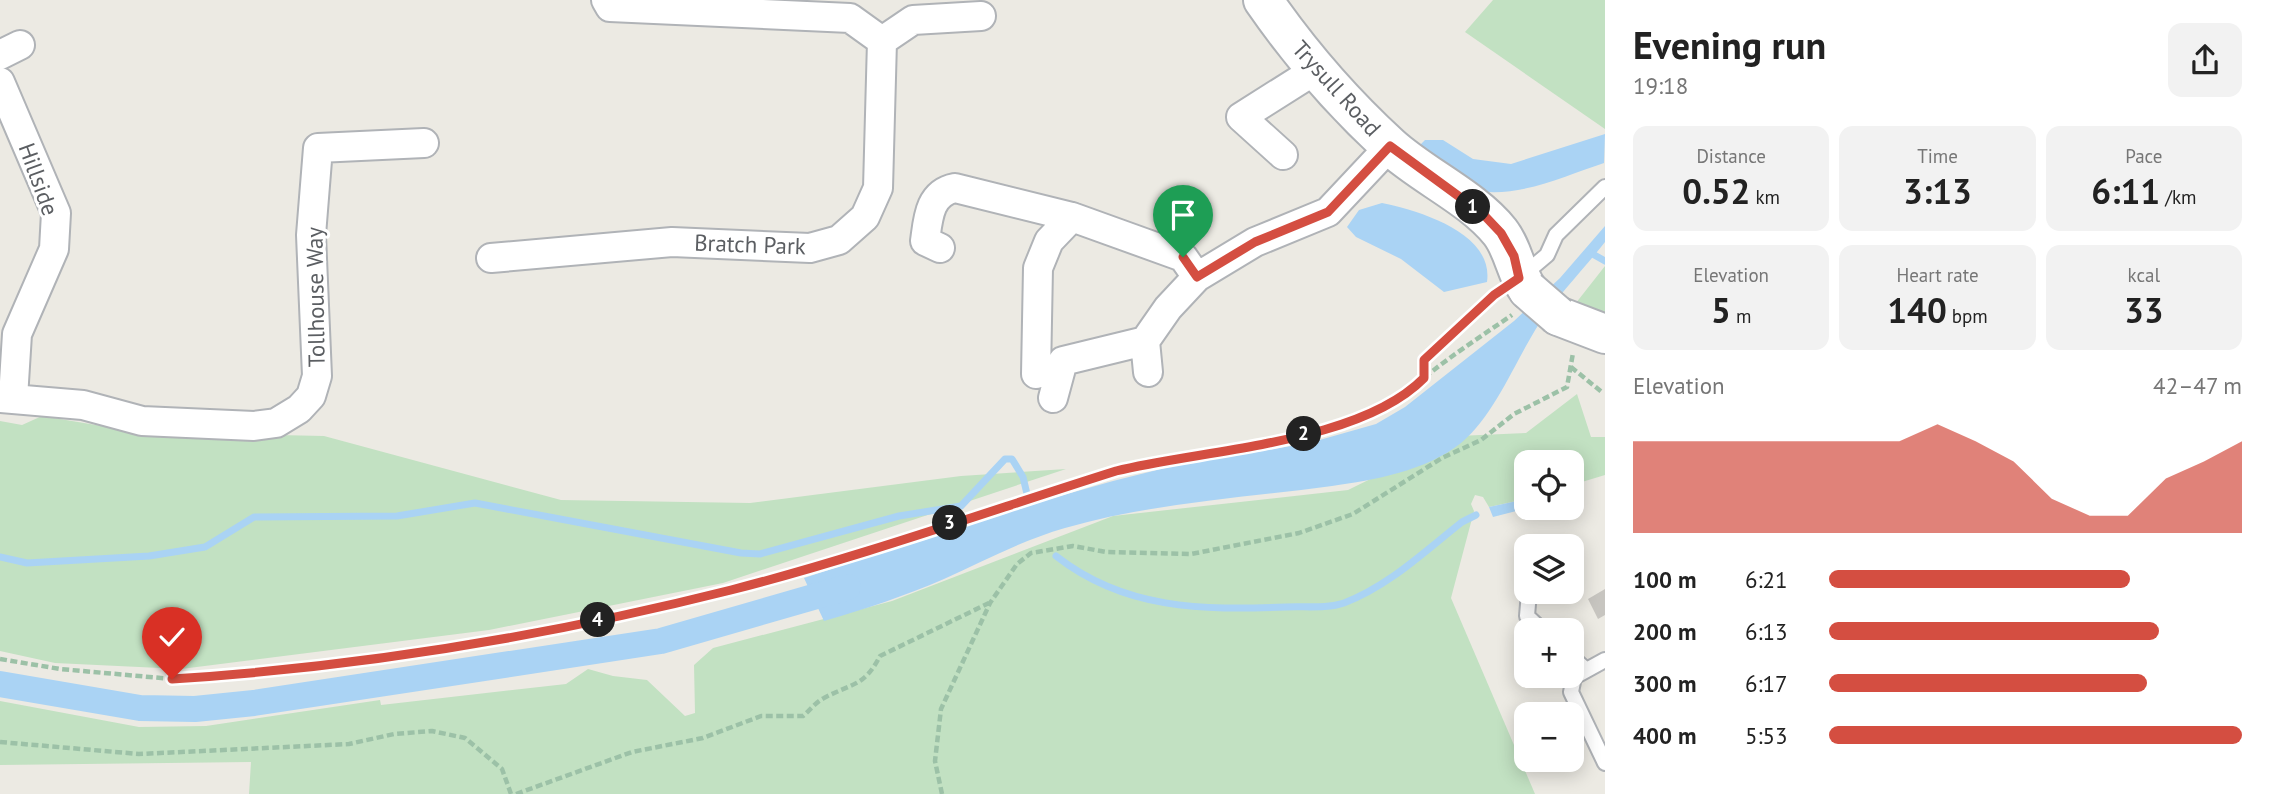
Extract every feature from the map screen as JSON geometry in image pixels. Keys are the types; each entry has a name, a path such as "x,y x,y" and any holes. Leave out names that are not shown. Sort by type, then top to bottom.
{"street":[{"path":"606,0 610,7 850,18 883,41 913,20 981,16"},
{"name":"Trysull Road","path":"1262,0 1317,69 1390,146 1483,214 1501,233 1514,256 1524,284"},
{"name":"Bratch Park","path":"491,258 672,242 810,248 839,240 865,217 878,188 883,41"},
{"path":"1283,155 1241,117 1317,69"},
{"name":"Hillside","path":"0,82 56,212 54,249 17,334 6,398"},
{"name":"Tollhouse Way","path":"6,398 83,405 142,421 254,426 276,423 288,417 310,396 317,376 312,235 318,148 424,143"},
{"path":"1053,398 1063,361 1145,341 1168,309 1197,277 1255,242 1328,212 1390,146"},
{"path":"940,248 925,242 933,202 945,190 956,188 1072,217 1183,257 1197,277"},
{"path":"1036,374 1038,268 1049,242 1072,217"},
{"path":"1524,284 1581,325"},
{"path":"1145,341 1149,372"}],"lane":[{"path":"1524,284 1547,255 1556,235 1605,187"},
{"path":"1605,660 1574,677 1571,692 1605,763"}],"path":[{"path":"0,659 60,669 172,679 273,673 477,644 648,610 722,592 1116,471 1166,459 1291,438 1351,420 1386,405 1415,387 1424,378 1424,360 1494,295 1524,284"},
{"path":"942,794 935,761 941,709 990,603 1017,564 1031,553 1073,546 1106,552 1191,554 1299,533 1353,514 1442,458 1481,440 1514,414 1567,387 1581,325"},
{"path":"1571,367 1602,393"},
{"path":"0,742 139,754 349,744 394,734 432,731 465,738 502,769 514,794 632,752 703,738 761,716 803,716 822,698 860,684 872,672 880,656 990,603"}],"green space":[{"path":"1493,0 1605,0 1605,129 1465,32"},
{"path":"1605,266 1605,316 1572,308"},
{"path":"1577,394 1591,437 1605,437 1605,475 1584,481 1584,450 1514,450 1514,502 1489,507 1483,497 1475,495 1471,504 1474,511 1451,598 1514,745 1514,772 1526,772 1535,794 249,794 251,762 0,765 0,701 139,727 206,726 380,700 381,705 566,684 588,669 613,676 647,680 685,716 695,713 694,665 713,648 892,601 1113,516 1348,490 1458,436 1526,433"},
{"path":"42,416 138,432 324,436 561,500 750,503 961,476 1066,469 723,583 489,630 181,669 55,663 0,651 0,421 22,425"}],"water":[{"path":"1605,134 1604,163 1528,188 1509,191 1470,189 1452,182 1415,150 1425,140 1443,140 1473,159 1511,164"},
{"path":"1382,203 1434,219 1467,238 1479,250 1486,265 1487,282 1444,292 1401,259 1356,237 1347,227 1359,210"},
{"path":"1605,226 1605,242 1539,324 1484,418 1461,443 1432,461 1365,481 1164,507 1065,528 1019,545 915,591 824,621 804,578 1021,507 1113,481 1173,466 1309,443 1376,424 1405,407 1514,321 1560,278"},
{"path":"1514,502 1514,512 1493,517 1489,507"}],"building":[{"path":"1605,589 1605,615 1598,619 1588,599"}],"waterway":[{"path":"1589,252 1605,261"},
{"path":"0,557 27,563 149,556 205,547 254,517 397,516 475,503 741,553 760,554 899,516 961,506 1005,459 1012,459 1023,477 1027,494"},
{"path":"1056,556 1082,574 1109,587 1165,603 1224,608 1330,606 1344,603 1376,587 1406,567 1462,522 1476,515"},
{"path":"0,684 140,708 195,709 254,703 661,641 848,587"}],"route":[{"path":"172,679 273,673 477,644 648,610 735,589 1116,471 1166,459 1291,438 1351,420 1386,405 1415,387 1424,378 1424,360 1494,295 1519,278 1514,256 1501,233 1483,214 1390,146 1328,212 1255,242 1197,277 1183,257"}]}
